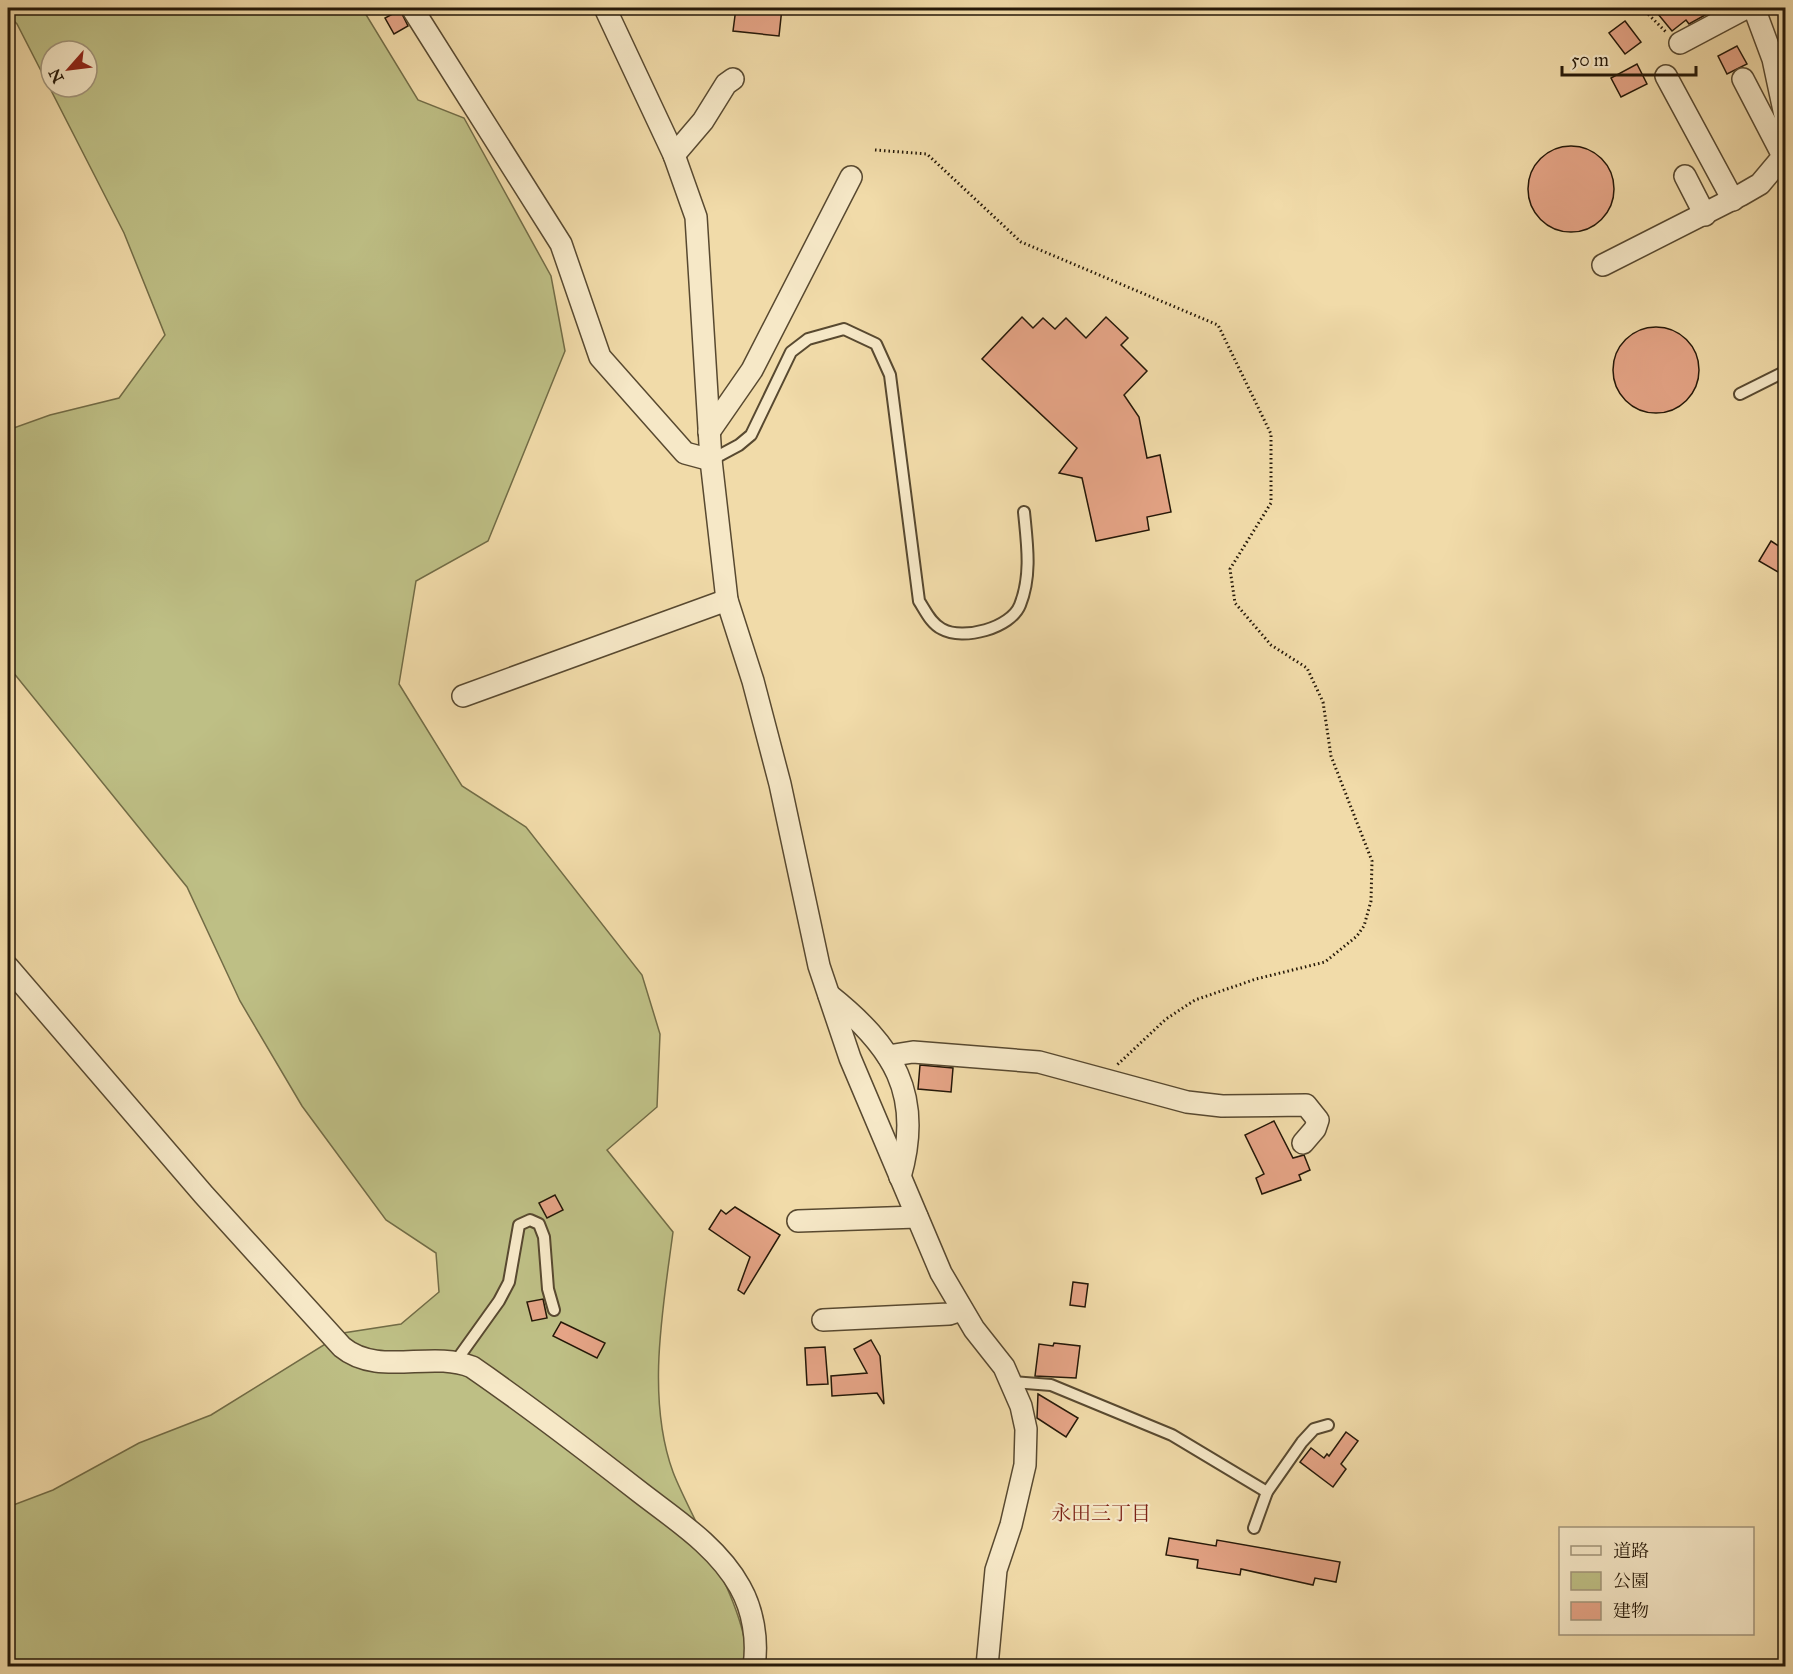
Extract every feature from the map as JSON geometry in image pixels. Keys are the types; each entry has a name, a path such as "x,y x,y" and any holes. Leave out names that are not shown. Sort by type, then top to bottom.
{"street":[{"path":"412,8 561,244 600,357 685,453 711,460"},
{"path":"605,8 675,155 696,217 711,460 727,600 753,681 780,784 819,966 850,1058 941,1273 961,1310 1004,1367 1012,1382 1026,1429 1025,1465 1011,1525 996,1570 987,1666"},
{"path":"1680,43 1746,8"},
{"path":"1754,8 1773,59 1785,120"},
{"path":"1665,76 1733,200"},
{"path":"675,155 703,121 726,84 733,79"},
{"path":"1603,265 1705,215 1760,184 1784,154 1743,80"},
{"path":"1685,176 1705,215"},
{"path":"709,432 752,370 851,177"},
{"path":"463,696 727,600"},
{"path":"8,967 211,1204 342,1347 364,1360 456,1360 472,1367 686,1528 712,1552 741,1588 751,1613 756,1640 754,1666"},
{"path":"829,994 859,1019 888,1056 908,1101 908,1148 900,1178"},
{"path":"888,1056 913,1052 1039,1062 1103,1078 1148,1094 1187,1102 1222,1106 1306,1105 1318,1120 1315,1129 1303,1143"},
{"path":"798,1221 917,1217"},
{"path":"823,1320 949,1314 961,1310"}],"lane":[{"path":"711,460 739,445 751,435 790,352 808,339 844,329 876,344 890,375 919,601 931,619 943,630 984,632 1003,623 1019,607 1028,559 1024,512"},
{"path":"1740,394 1785,371"},
{"path":"456,1360 499,1301 509,1282 519,1226 530,1220 539,1224 544,1238 548,1289 554,1310"},
{"path":"1012,1382 1051,1385 1172,1435 1268,1492"},
{"path":"1254,1528 1268,1492 1302,1442 1314,1429 1328,1425"}],"path":[{"path":"1642,8 1659,27 1680,43"},
{"path":"875,150 927,154 1021,242 1218,325 1271,434 1271,503 1230,569 1235,603 1271,645 1307,668 1323,702 1331,756 1372,861 1371,901 1364,926 1357,936 1325,962 1256,980 1195,1000 1166,1019 1103,1078"}],"green space":[{"path":"8,8 362,8 418,100 464,118 551,276 565,351 488,541 416,581 399,684 462,786 526,827 642,975 660,1034 657,1107 607,1150 673,1232 661,1322 658,1384 660,1414 673,1472 719,1570 741,1624 746,1648 745,1666 8,1666 8,1507 53,1490 139,1443 211,1415 343,1333 401,1324 439,1292 436,1253 386,1220 302,1106 240,1001 187,887 8,666 8,430 50,415 119,398 165,335 124,233 55,99 99,99 99,39 39,39 39,67 17,24 8,15"}],"building":[{"path":"736,8 782,8 779,36 733,31"},
{"path":"1653,8 1702,8 1707,14 1689,24 1686,20 1672,31"},
{"path":"400,10 408,26 394,34 385,18"},
{"path":"1625,21 1641,42 1625,54 1609,33"},
{"path":"1737,46 1747,64 1727,74 1718,56"},
{"path":"1637,64 1647,84 1621,97 1611,78"},
{"path":"1571,146 1588,149 1607,165 1611,172 1614,189 1611,206 1595,225 1588,229 1571,232 1554,229 1535,213 1531,206 1528,189 1531,172 1547,153 1554,149"},
{"path":"1022,317 1033,328 1043,318 1055,329 1066,318 1086,338 1106,317 1128,338 1121,345 1147,371 1124,395 1139,417 1147,458 1160,455 1171,512 1147,517 1149,530 1096,541 1082,478 1059,473 1077,448 982,359"},
{"path":"1656,327 1680,334 1692,346 1699,370 1692,394 1680,406 1656,413 1632,406 1620,394 1613,370 1620,346 1632,334"},
{"path":"1771,541 1785,550 1785,576 1759,561"},
{"path":"920,1065 953,1068 951,1092 918,1089"},
{"path":"1274,1121 1293,1158 1304,1155 1310,1170 1299,1175 1301,1180 1262,1194 1256,1178 1264,1174 1245,1135"},
{"path":"555,1195 563,1210 547,1218 539,1203"},
{"path":"735,1207 780,1235 744,1294 738,1290 750,1257 709,1229 721,1210 726,1214"},
{"path":"1073,1282 1088,1284 1085,1307 1070,1305"},
{"path":"543,1299 547,1318 532,1321 527,1302"},
{"path":"561,1322 605,1343 597,1358 553,1336"},
{"path":"871,1340 880,1356 884,1404 877,1393 832,1396 831,1376 867,1373 854,1349"},
{"path":"1054,1343 1080,1346 1076,1378 1035,1376 1039,1344 1053,1346"},
{"path":"825,1347 828,1384 807,1385 805,1348"},
{"path":"1038,1394 1078,1418 1066,1437 1037,1418"},
{"path":"1346,1432 1358,1441 1341,1464 1346,1469 1333,1487 1300,1462 1311,1448 1324,1458 1327,1454 1329,1456"},
{"path":"1169,1538 1216,1546 1217,1540 1340,1562 1336,1582 1315,1578 1313,1585 1241,1569 1240,1575 1197,1568 1198,1560 1166,1555"}],"district":[{"name":"永田三丁目","path":"1101,1513"}]}
